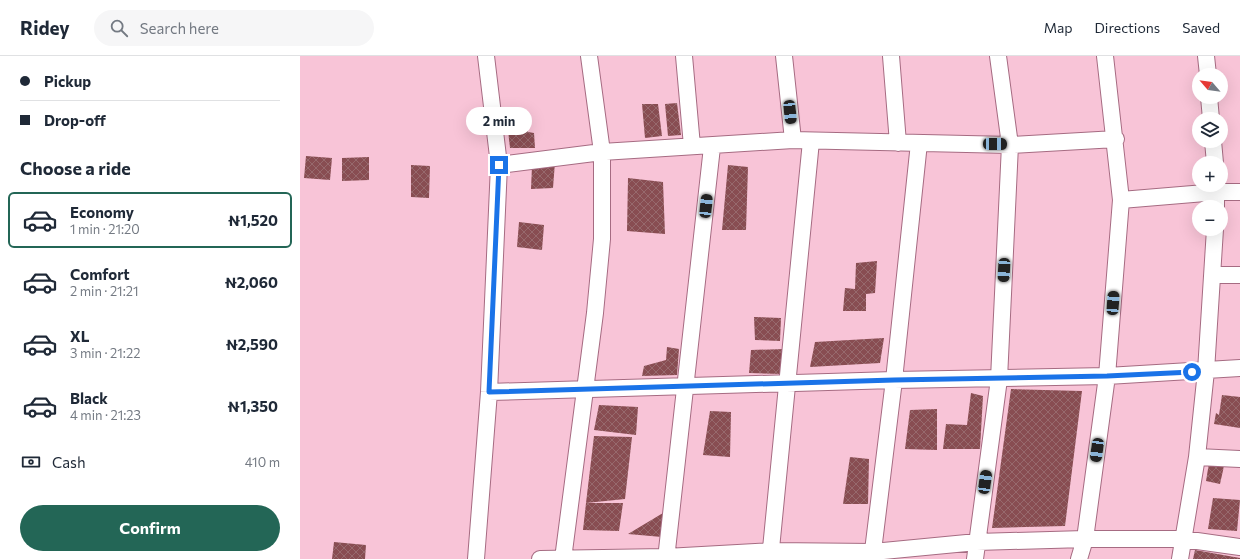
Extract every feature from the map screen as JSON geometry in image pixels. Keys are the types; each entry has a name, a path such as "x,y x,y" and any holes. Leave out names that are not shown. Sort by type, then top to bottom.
{"street":[{"path":"476,559 489,392 499,165 486,56"},
{"path":"563,559 585,390 602,239 602,152 590,56"},
{"path":"684,56 692,146"},
{"path":"784,56 793,140"},
{"path":"891,56 898,143"},
{"path":"975,559 999,379 1010,145 998,56"},
{"path":"1079,559 1085,539 1107,376 1121,200 1116,139 1105,56"},
{"path":"1206,56 1207,68"},
{"path":"499,165 602,152 793,140 1010,145 1116,139"},
{"path":"771,555 811,141"},
{"path":"872,556 894,380 919,143"},
{"path":"666,558 712,146"},
{"path":"1121,200 1217,195 1240,192"},
{"path":"1180,559 1182,539 1197,457 1206,371 1215,236"},
{"path":"1213,275 1240,275"},
{"path":"489,392 894,380 1107,376 1240,368"},
{"path":"1197,457 1240,459"},
{"path":"540,559 771,555 872,556 977,542 1085,539 1182,539 1240,547"}],"building":[{"path":"677,103 681,135 668,136 665,104"},
{"path":"642,104 658,104 662,136 645,138"},
{"path":"522,112 528,132 534,133 535,148 510,148 506,113"},
{"path":"306,156 332,158 330,180 304,178"},
{"path":"369,157 369,180 342,181 342,158"},
{"path":"555,162 553,188 531,189 532,166"},
{"path":"411,165 430,166 429,198 411,197"},
{"path":"728,165 748,167 746,230 722,230"},
{"path":"628,178 663,182 665,234 627,231"},
{"path":"519,222 544,225 542,250 517,247"},
{"path":"877,261 875,293 866,294 866,311 843,311 845,288 855,289 856,263"},
{"path":"754,317 781,318 780,341 755,340"},
{"path":"884,338 880,363 810,367 815,342"},
{"path":"667,347 679,349 677,375 642,376 644,366 666,360"},
{"path":"785,349 782,374 749,373 751,350"},
{"path":"1011,389 1082,391 1065,526 992,528"},
{"path":"971,393 983,396 980,449 943,449 946,424 967,425"},
{"path":"1222,395 1240,397 1240,428 1214,424 1216,413 1219,415"},
{"path":"599,405 638,407 636,435 594,430"},
{"path":"937,409 937,450 905,449 910,410"},
{"path":"710,411 731,412 730,457 703,455"},
{"path":"594,436 632,437 625,499 586,503"},
{"path":"850,457 869,459 868,504 843,504"},
{"path":"1209,463 1224,466 1220,484 1206,481"},
{"path":"1213,498 1240,500 1237,531 1208,529"},
{"path":"586,503 623,503 619,531 583,530"},
{"path":"668,510 662,537 628,534"},
{"path":"334,542 366,545 365,559 332,559"},
{"path":"1195,550 1240,558 1240,559 1193,559"}],"route":[{"path":"499,165 489,392 894,380 1107,376 1192,372"}]}
